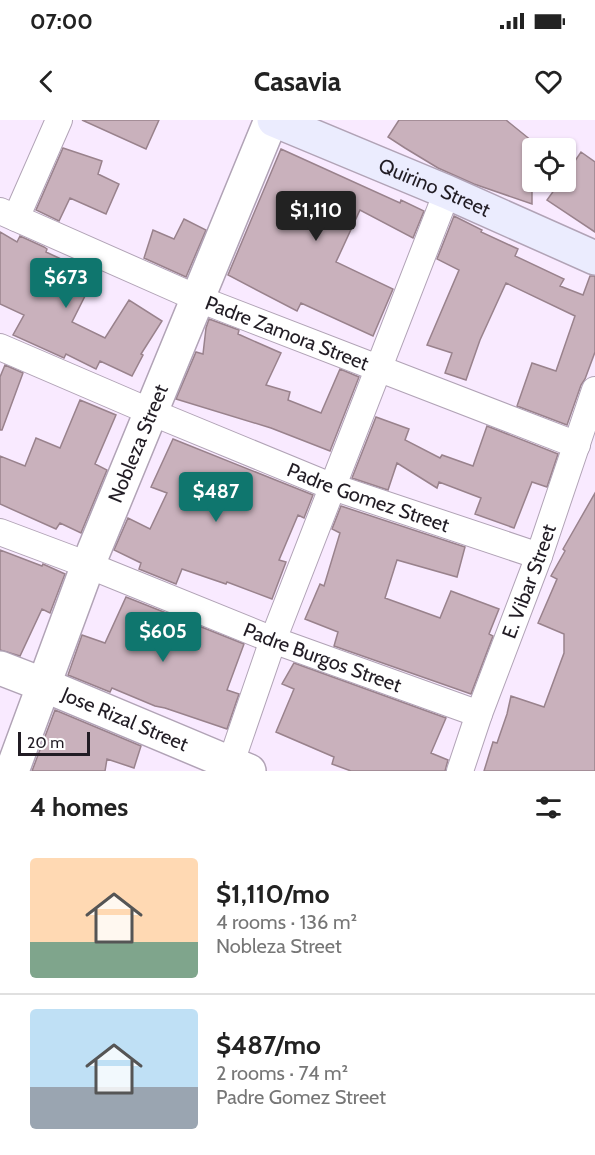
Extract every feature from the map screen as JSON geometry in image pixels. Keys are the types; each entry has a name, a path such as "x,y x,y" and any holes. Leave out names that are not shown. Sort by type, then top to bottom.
{"main road":[{"name":"Quirino Street","path":"273,120 447,192 595,258"}],"street":[{"path":"8,215 58,120"},
{"name":"Nobleza Street","path":"12,771 88,565 273,120"},
{"path":"236,769 273,640 447,192"},
{"name":"Padre Zamora Street","path":"8,215 199,299 578,445"},
{"name":"Padre Gomez Street","path":"0,347 333,487 539,556"},
{"name":"E. Vibar Street","path":"460,771 479,714 539,556 595,390"},
{"name":"Padre Burgos Street","path":"0,532 273,640 479,714"},
{"name":"Jose Rizal Street","path":"0,668 236,769"}],"building":[{"path":"82,120 159,120 146,149"},
{"path":"399,120 506,120 528,138 522,138 522,192 532,192 532,204 474,184 438,168 388,137"},
{"path":"63,148 102,161 98,174 119,184 106,214 70,198 59,221 36,210"},
{"path":"281,149 400,203 401,200 424,211 413,238 360,210 336,262 393,289 373,336 301,303 297,311 228,275"},
{"path":"581,152 595,162 595,232 547,200 553,192 576,192 576,159"},
{"path":"454,216 482,230 481,232 518,249 515,256 564,279 560,286 583,295 590,276 595,276 595,352 567,425 517,406 532,363 556,371 575,316 506,283 480,340 466,380 445,373 452,353 427,345 459,270 437,259"},
{"path":"184,219 206,230 186,277 144,258 153,230 174,239"},
{"path":"0,232 17,242 20,236 44,247 47,249 46,252 61,259 60,262 94,278 72,322 105,338 129,300 162,321 141,354 143,355 132,376 100,361 96,369 66,354 64,358 13,335 24,315 0,304"},
{"path":"209,319 239,330 238,334 281,353 266,385 290,392 288,400 321,413 340,369 359,377 330,451 271,428 176,399 196,352 203,354"},
{"path":"5,365 23,373 2,430 0,430 0,377"},
{"path":"80,400 116,415 95,464 107,470 81,533 60,523 56,529 0,504 0,456 25,466 36,438 60,448"},
{"path":"376,417 409,429 405,440 440,458 442,455 473,466 487,426 558,454 547,487 532,482 514,528 475,514 481,498 439,482 437,488 397,463 388,490 352,478"},
{"path":"173,439 313,495 304,518 298,515 279,560 286,562 272,599 227,582 226,584 182,569 176,584 139,569 141,563 114,550 128,518 150,529 167,493 151,487"},
{"path":"595,493 595,771 484,771 493,742 497,743 511,696 544,707 564,653 564,634 538,623 557,579 551,576 565,551 563,549"},
{"path":"341,506 465,547 457,577 397,560 385,598 440,618 451,591 499,609 489,634 493,636 471,694 334,646 338,632 305,619 320,584 324,586 340,533 332,529"},
{"path":"0,550 65,574 50,613 42,609 20,656 0,650"},
{"path":"126,597 244,644 227,690 239,694 227,729 155,706 112,688 110,692 68,675 82,635 105,643"},
{"path":"294,663 446,718 431,753 448,760 445,771 351,771 332,764 334,757 276,732 294,689 282,684"},
{"path":"55,710 141,746 134,768 107,759 105,771 32,771"}]}
